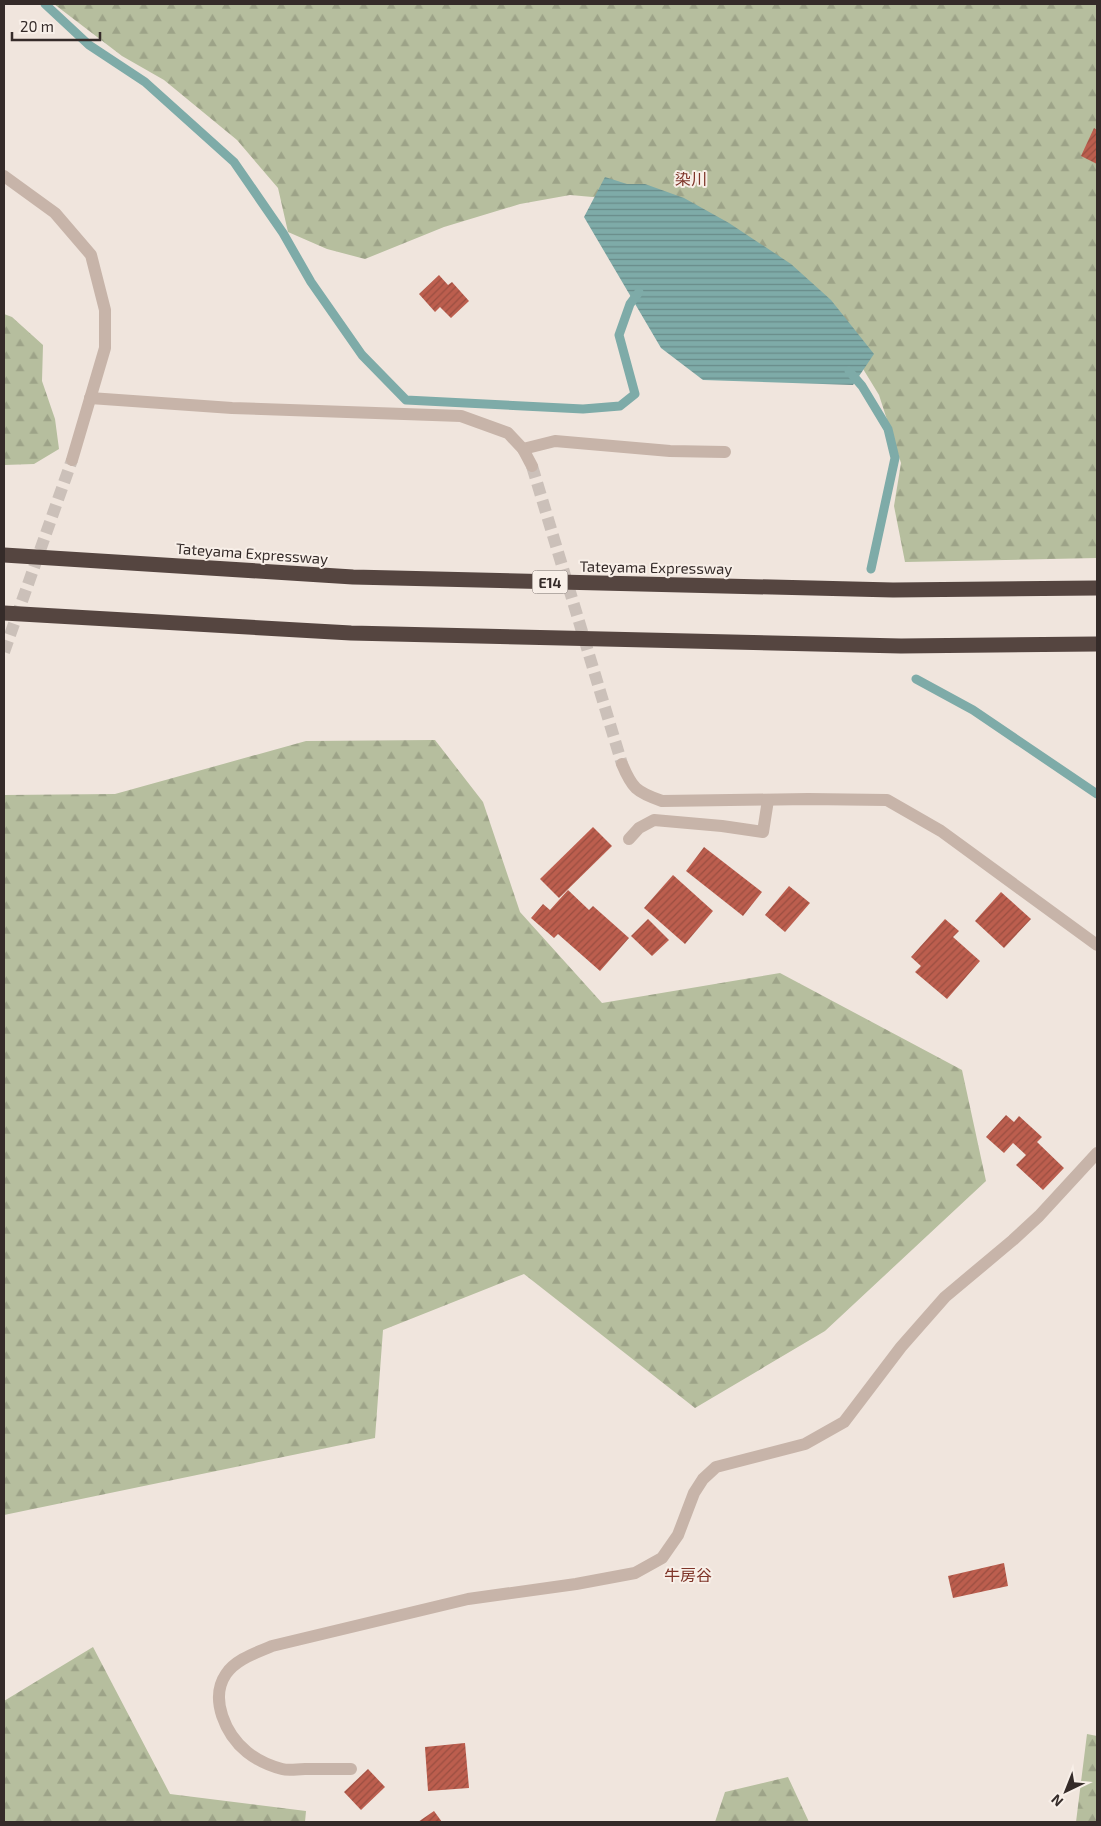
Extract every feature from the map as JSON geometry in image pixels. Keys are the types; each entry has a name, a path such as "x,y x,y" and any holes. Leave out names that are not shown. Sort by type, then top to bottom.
{"highway":[{"name":"Tateyama Expressway","path":"4,555 353,576 893,590 1097,588"},
{"path":"4,613 350,633 901,646 1097,644"}],"street":[{"path":"4,176 55,213 91,255 105,310 105,348 72,460"},
{"path":"90,398 232,408 461,416 508,433 523,449 532,466"},
{"path":"523,449 555,441 670,451 725,452"},
{"path":"622,764 630,783 645,795 662,801 887,800 941,831 1097,945"},
{"path":"629,839 639,828 654,820 763,832 768,800"},
{"path":"351,1769 283,1770 260,1761 247,1752 227,1726 219,1708 221,1683 226,1674 232,1667 250,1655 272,1646 468,1599 576,1584 636,1572 662,1558 678,1535 694,1493 703,1479 716,1467 805,1444 844,1422 901,1347 945,1297 1039,1216 1097,1153"}],"green space":[{"path":"54,4 1097,4 1097,558 905,562 894,506 901,463 879,395 846,341 615,199 570,195 520,204 444,227 365,259 327,249 288,232 278,188 237,140 164,80 122,56"},
{"path":"4,314 12,317 43,345 42,381 55,419 59,449 34,464 4,465"},
{"path":"435,740 483,802 520,912 602,1003 780,973 962,1070 986,1181 825,1331 695,1408 524,1274 383,1330 375,1438 4,1515 4,795 115,794 306,741"},
{"path":"93,1647 170,1794 306,1811 305,1822 4,1822 4,1701"},
{"path":"1087,1734 1097,1736 1097,1822 1076,1822"},
{"path":"788,1777 809,1822 715,1822 725,1792"}],"water":[{"path":"605,177 627,184 645,184 684,198 729,223 791,264 831,300 874,354 853,385 703,380 661,348 584,217"}],"building":[{"path":"1094,128 1097,130 1097,164 1081,156"},
{"path":"439,275 448,285 452,282 469,301 451,318 440,307 435,312 419,294"},
{"path":"593,827 612,846 559,898 540,879"},
{"path":"704,847 762,892 743,916 686,871"},
{"path":"673,875 713,911 685,944 644,908"},
{"path":"789,886 810,903 785,932 765,915"},
{"path":"568,890 589,910 593,906 629,938 600,971 558,934 554,938 531,918 543,904 550,910"},
{"path":"1001,892 1031,919 1004,948 975,921"},
{"path":"648,919 669,940 652,956 631,936"},
{"path":"945,919 959,931 953,937 980,961 947,999 915,972 921,966 911,957"},
{"path":"1006,1115 1014,1122 1019,1116 1042,1137 1037,1142 1064,1168 1043,1190 1016,1165 1026,1155 1013,1143 1004,1153 986,1137"},
{"path":"1004,1563 1008,1586 953,1598 948,1576"},
{"path":"465,1743 469,1788 428,1791 425,1747"},
{"path":"368,1769 385,1787 361,1810 344,1792"},
{"path":"434,1811 442,1822 418,1822"}],"waterway":[{"path":"45,4 89,45 145,82 234,162 283,233 311,282 362,355 406,400 583,409 620,406 635,394 619,335 630,304 639,292"},
{"path":"849,371 862,386 888,429 895,458 871,569"},
{"path":"916,679 973,710 1097,794"}],"tunnel":[{"path":"4,652 72,460"},
{"path":"532,466 622,764"}],"district":[{"name":"染川","path":"691,178"},
{"name":"牛房谷","path":"688,1574"}]}
